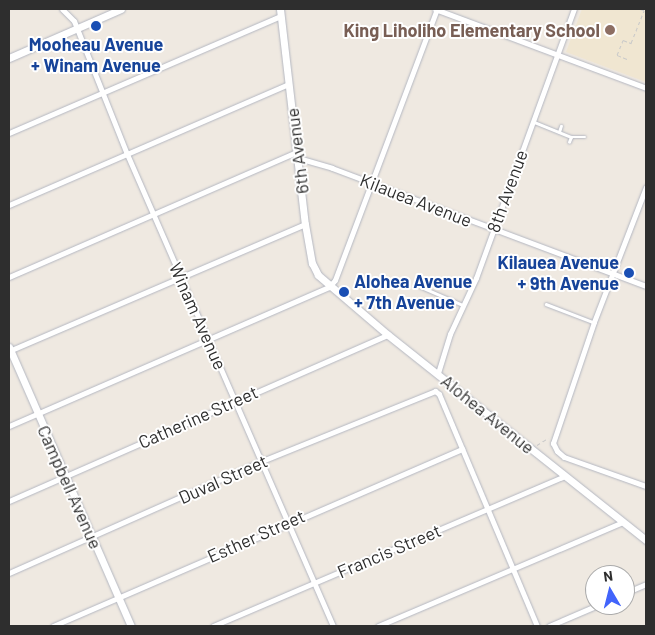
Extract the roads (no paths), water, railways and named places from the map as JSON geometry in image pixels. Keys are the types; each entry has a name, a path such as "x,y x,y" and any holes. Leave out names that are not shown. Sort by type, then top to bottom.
{"street":[{"name":"Winam Avenue","path":"62,9 76,28 127,154 333,626"},
{"path":"9,58 121,9"},
{"path":"9,426 329,287 335,280 436,9 646,88"},
{"name":"8th Avenue","path":"438,373 574,9"},
{"path":"9,133 280,12"},
{"name":"6th Avenue","path":"280,12 305,224 312,264 329,287"},
{"path":"9,205 288,84"},
{"path":"9,277 297,155"},
{"name":"Kilauea Avenue","path":"297,155 646,286"},
{"path":"646,187 594,322 555,432 554,448 564,457 646,486"},
{"path":"9,349 305,224"},
{"name":"Alohea Avenue","path":"329,287 646,540"},
{"name":"Catherine Street","path":"9,500 388,335"},
{"name":"Campbell Avenue","path":"9,349 131,626"},
{"name":"Duval Street","path":"9,573 262,461 429,391 440,394 462,449"},
{"path":"462,449 537,626"},
{"name":"Esther Street","path":"53,626 288,522 462,449"},
{"name":"Francis Street","path":"213,626 564,476"},
{"path":"378,626 623,522"},
{"path":"549,626 585,611"}],"lane":[{"path":"533,122 571,137 584,136"},
{"path":"559,132 561,126"},
{"path":"569,142 571,137"},
{"path":"421,287 463,305"},
{"path":"546,304 594,322"}],"place":[{"name":"Mooheau Avenue + Winam Avenue","path":"96,26"},
{"name":"King Liholiho Elementary School","path":"610,30"},
{"name":"Kilauea Avenue + 9th Avenue","path":"629,273"},
{"name":"Alohea Avenue + 7th Avenue","path":"344,292"}]}
